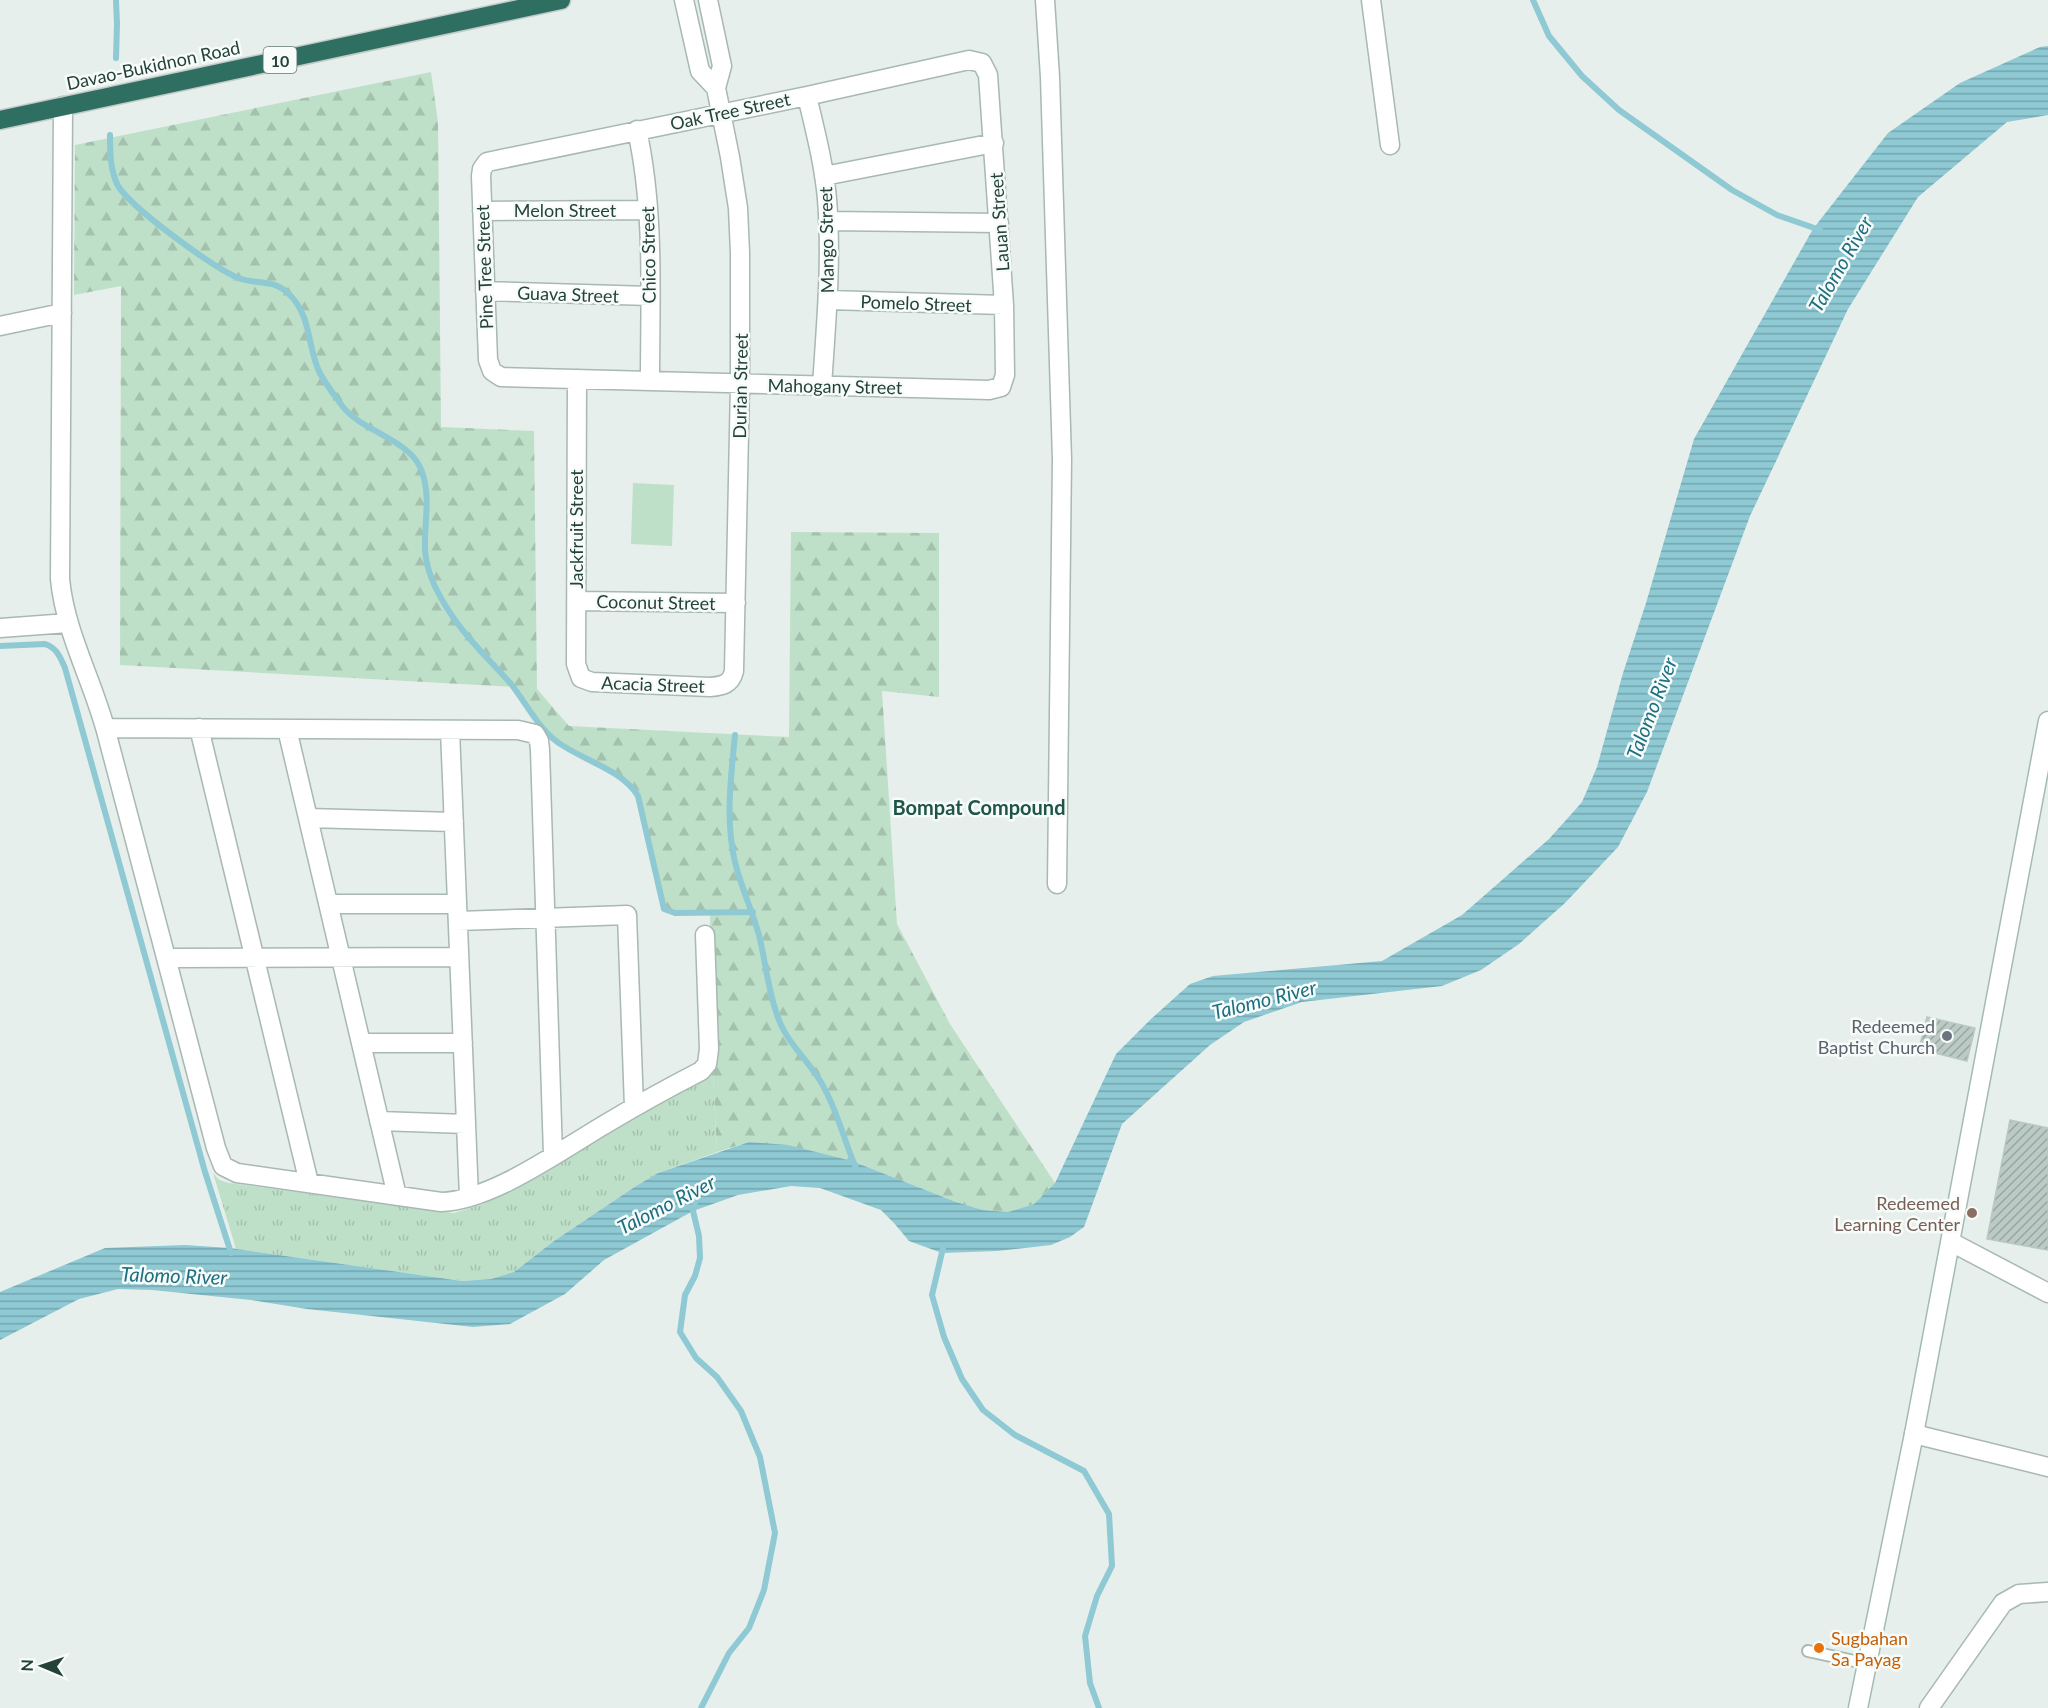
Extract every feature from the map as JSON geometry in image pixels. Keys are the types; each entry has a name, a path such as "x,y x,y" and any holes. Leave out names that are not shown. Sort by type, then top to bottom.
{"highway":[{"name":"Davao-Bukidnon Road","path":"0,120 561,0"}],"street":[{"name":"Durian Street","path":"684,0 700,72 716,88"},
{"name":"Durian Street","path":"708,0 722,66 716,88 738,208 740,253 740,384 734,671 732,679 726,684"},
{"path":"1045,0 1062,459 1057,884"},
{"path":"1371,0 1390,145"},
{"name":"Oak Tree Street","path":"484,164 490,160 977,60"},
{"name":"Lauan Street","path":"977,60 986,68 988,75 994,143 1004,305 1005,375 1001,387"},
{"name":"Mango Street","path":"807,96 824,176 828,221 828,300 822,386"},
{"path":"63,106 60,579 62,598 68,623 82,657 105,728 216,1148 223,1166 237,1173 441,1202 456,1202 526,1171 634,1107 701,1071 707,1064 709,1049 705,935"},
{"name":"Chico Street","path":"636,130 642,156 648,210 650,381"},
{"path":"824,176 994,143"},
{"name":"Pine Tree Street","path":"484,164 481,176 482,211 488,360 492,371"},
{"name":"Melon Street","path":"482,211 648,210"},
{"path":"828,221 999,223"},
{"name":"Guava Street","path":"486,291 650,296"},
{"name":"Pomelo Street","path":"828,300 1004,305"},
{"path":"0,326 62,313"},
{"name":"Mahogany Street","path":"492,371 501,377 989,390 1001,387"},
{"name":"Jackfruit Street","path":"577,379 576,664 580,678"},
{"name":"Coconut Street","path":"576,602 736,603"},
{"path":"0,628 68,623"},
{"name":"Acacia Street","path":"580,678 592,682 710,687 726,684"},
{"path":"1858,1708 1951,1242 2048,721"},
{"path":"105,728 527,731 535,734 539,741 553,1155"},
{"path":"199,728 309,1183"},
{"path":"287,729 397,1196"},
{"path":"450,730 469,1197"},
{"path":"308,819 454,822"},
{"path":"328,904 546,918 627,915 634,1107"},
{"path":"166,958 459,957"},
{"path":"361,1043 463,1044"},
{"path":"379,1121 466,1124"},
{"path":"1951,1242 2048,1293"},
{"path":"1914,1434 2048,1467"},
{"path":"1929,1708 2003,1603 2019,1594 2035,1591 2048,1592"}],"lane":[{"path":"1808,1651 1868,1664"}],"green space":[{"path":"431,72 438,122 441,427 534,431 537,689 569,726 789,737 791,532 939,533 939,697 882,691 897,924 950,1024 1055,1183 1034,1204 1008,1212 983,1210 956,1202 852,1161 749,1142 717,1152 710,914 675,913 664,909 638,796 631,787 612,772 550,736 513,687 120,665 121,286 74,295 75,145"},
{"path":"633,483 674,485 672,546 631,544"},
{"path":"713,1072 717,1152 658,1173 554,1241 514,1272 491,1279 462,1281 236,1249 213,1173 219,1180 229,1183 454,1213 483,1204"}],"water":[{"name":"Talomo River","path":"2048,46 2048,115 2007,122 1918,197 1848,309 1750,516 1647,792 1618,847 1565,903 1519,944 1481,970 1442,986 1302,1002 1244,1022 1210,1045 1122,1124 1084,1227 1070,1237 1051,1245 997,1251 942,1253 909,1241 881,1210 820,1188 791,1186 738,1195 693,1211 604,1260 565,1294 510,1324 473,1327 307,1309 251,1300 152,1290 118,1289 79,1299 0,1340 0,1292 105,1248 185,1245 230,1248 462,1281 491,1279 514,1272 554,1241 658,1173 749,1142 788,1145 852,1161 956,1202 983,1210 1008,1212 1034,1204 1055,1183 1116,1054 1190,984 1213,976 1382,961 1462,915 1549,839 1575,810 1582,802 1597,767 1694,439 1813,229 1888,133 1960,83 2040,47"}],"building":[{"name":"Redeemed Baptist Church","path":"1927,1017 1975,1028 1967,1061 1919,1049"},
{"path":"2010,1120 2048,1128 2048,1250 1987,1239"}],"waterway":[{"path":"116,0 116,58"},
{"path":"1533,0 1549,36 1582,76 1619,110 1732,190 1777,215 1820,230"},
{"path":"110,135 110,154 117,184 137,207 226,272 245,280 277,286 289,294 305,320 320,374 343,407 362,423 398,444 417,461 425,481 426,491 426,557 432,580 439,594 461,628 511,684 549,735 566,748 612,772 631,787 638,796 664,909 675,913 753,912"},
{"path":"0,646 45,644 55,650 65,668 205,1172 231,1253"},
{"path":"735,735 730,798 732,846 737,871 759,935 775,1010 783,1029 817,1076 827,1094 856,1168"},
{"name":"Talomo River","path":"695,1203 693,1211 699,1236 700,1258 695,1276 685,1295 680,1332 696,1358 717,1377 741,1411 760,1457 775,1533 764,1590 749,1628 729,1653 701,1708"},
{"path":"943,1248 932,1295 944,1337 962,1379 983,1410 1015,1435 1084,1471 1109,1514 1112,1566 1097,1596 1085,1636 1090,1683 1099,1708"}],"place":[{"name":"Redeemed Baptist Church","path":"1947,1036"},
{"name":"Redeemed Learning Center","path":"1972,1213"},
{"name":"Sugbahan Sa Payag","path":"1819,1648"}],"district":[{"name":"Bompat Compound","path":"979,807"}]}
